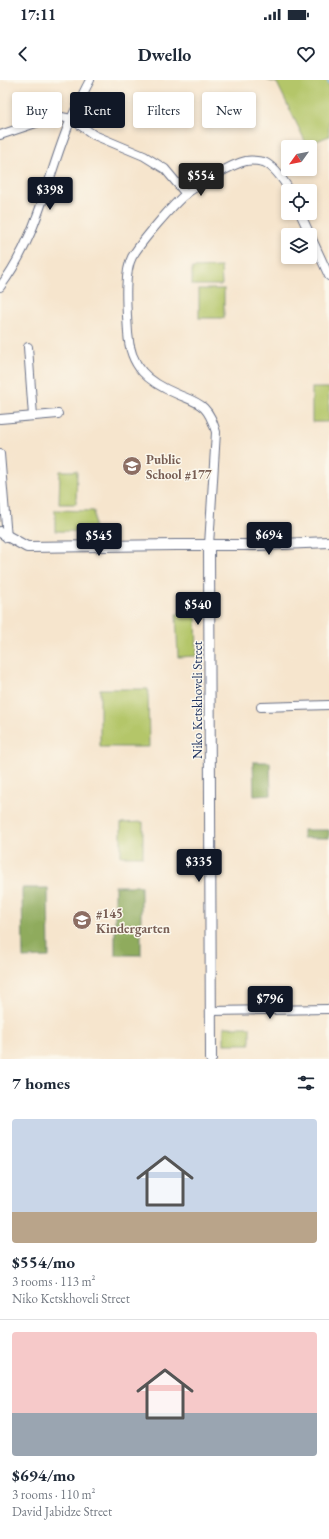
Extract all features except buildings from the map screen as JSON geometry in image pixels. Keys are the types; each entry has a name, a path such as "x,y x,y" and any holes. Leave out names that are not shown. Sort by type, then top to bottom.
{"street":[{"path":"84,92 90,80"},
{"path":"0,135 57,116 70,119"},
{"path":"0,287 12,269 32,232 70,122"},
{"path":"84,128 94,135 144,156 165,169 186,194"},
{"name":"Niko Ketskhoveli Street","path":"210,1059 209,545 216,432 212,419 204,408 194,401 160,387 148,379 140,370 133,356 128,335 128,270 132,258 147,236 186,194 234,165 247,160 264,162 276,170 285,184"},
{"path":"303,220 329,276"},
{"path":"28,347 33,416"},
{"path":"0,418 58,414"},
{"path":"0,454 4,535 27,547 209,545 258,546 329,542"},
{"path":"262,707 329,705"},
{"path":"210,1010 329,1010"}],"green space":[{"path":"266,80 329,80 329,136 317,141 305,140 277,83"},
{"path":"221,267 222,285 192,285 192,268"},
{"path":"199,289 224,289 224,318 199,318"},
{"path":"312,388 329,388 329,422 312,422"},
{"path":"60,471 77,471 76,504 59,504"},
{"path":"55,510 94,511 94,532 55,531"},
{"path":"176,614 196,614 197,656 178,657"},
{"path":"100,689 148,689 149,747 100,747"},
{"path":"253,762 270,762 271,795 254,796"},
{"path":"143,822 143,856 121,856 121,823"},
{"path":"303,830 329,830 329,838 303,838"},
{"path":"115,886 141,886 141,955 115,955"},
{"path":"22,888 48,888 49,957 23,958"},
{"path":"224,1027 250,1027 250,1044 224,1044"}],"place":[{"name":"Public School #177","path":"132,466"},
{"name":"#145 Kindergarten","path":"82,920"}]}
